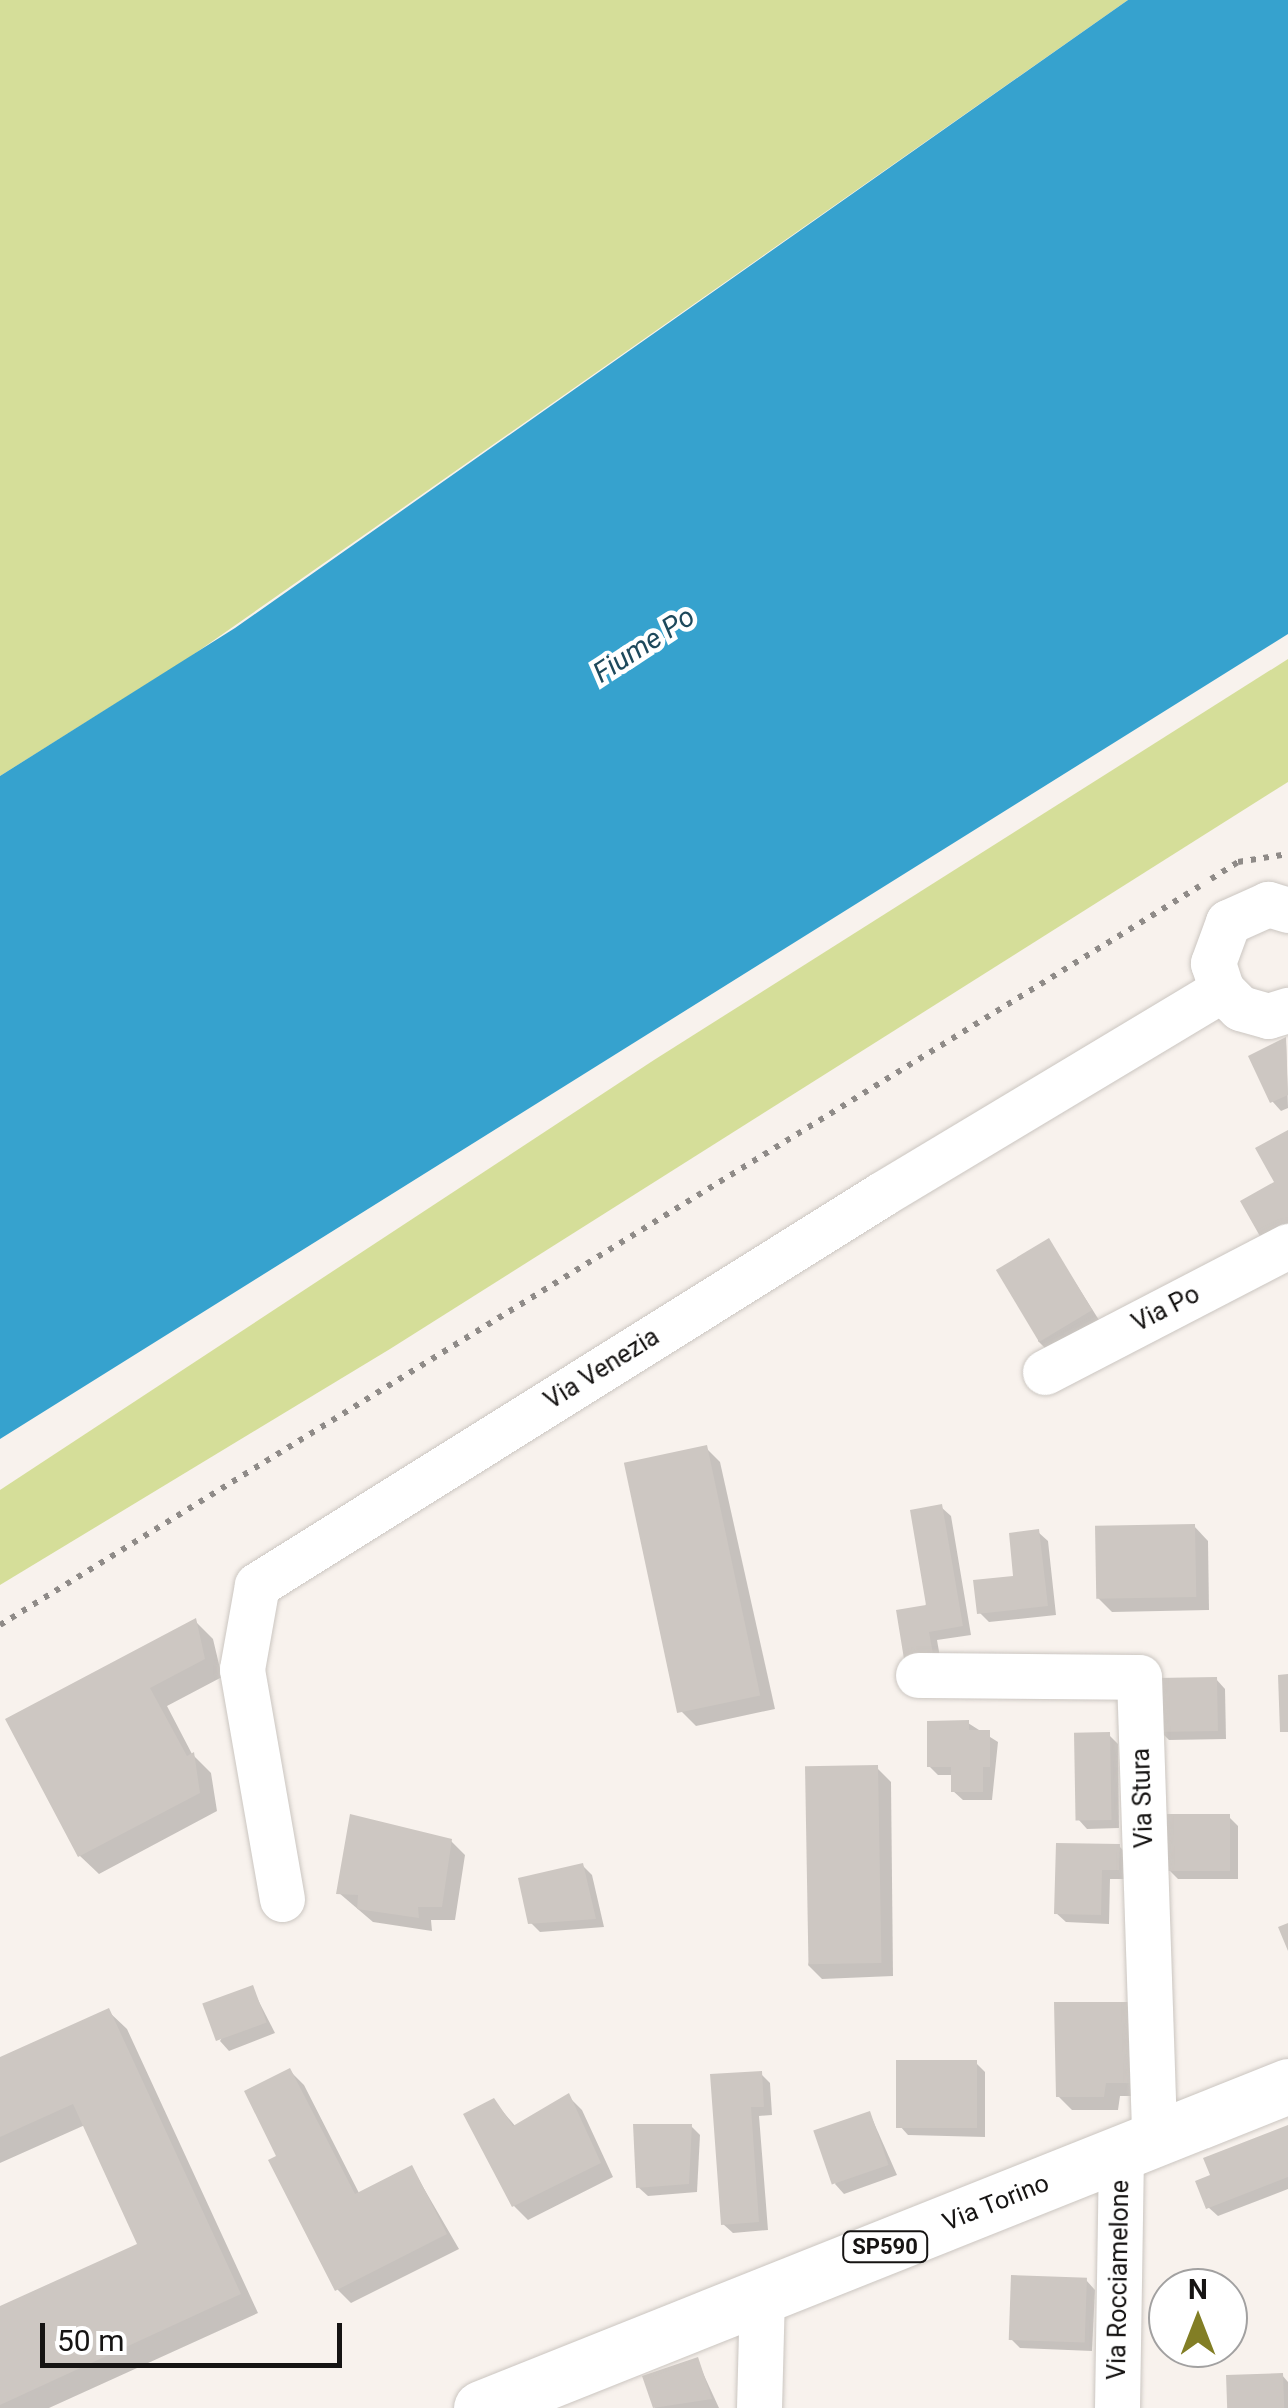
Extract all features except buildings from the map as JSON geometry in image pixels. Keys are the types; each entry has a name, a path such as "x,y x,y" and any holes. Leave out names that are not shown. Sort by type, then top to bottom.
{"main road":[{"name":"Via Torino","path":"481,2408 1288,2086"}],"street":[{"path":"1288,910 1268,904 1228,922 1213,963 1222,990 1240,1008 1268,1016 1288,1010"},
{"name":"Via Venezia","path":"282,1899 242,1669 258,1584 882,1194 1222,990"},
{"name":"Via Po","path":"1045,1372 1288,1246"},
{"name":"Via Stura","path":"918,1675 1140,1677 1137,2146"},
{"name":"Via Rocciamelone","path":"1116,2408 1137,2146"},
{"path":"759,2408 762,2296"}],"path":[{"path":"0,1625 1238,862 1288,854"}],"green space":[{"path":"0,0 1128,0 187,659 0,776"},
{"path":"1288,659 1288,782 390,1349 0,1585 0,1490 654,1060"}],"water":[{"name":"Fiume Po","path":"1128,0 1288,0 1288,634 0,1439 0,776 235,628"}]}
